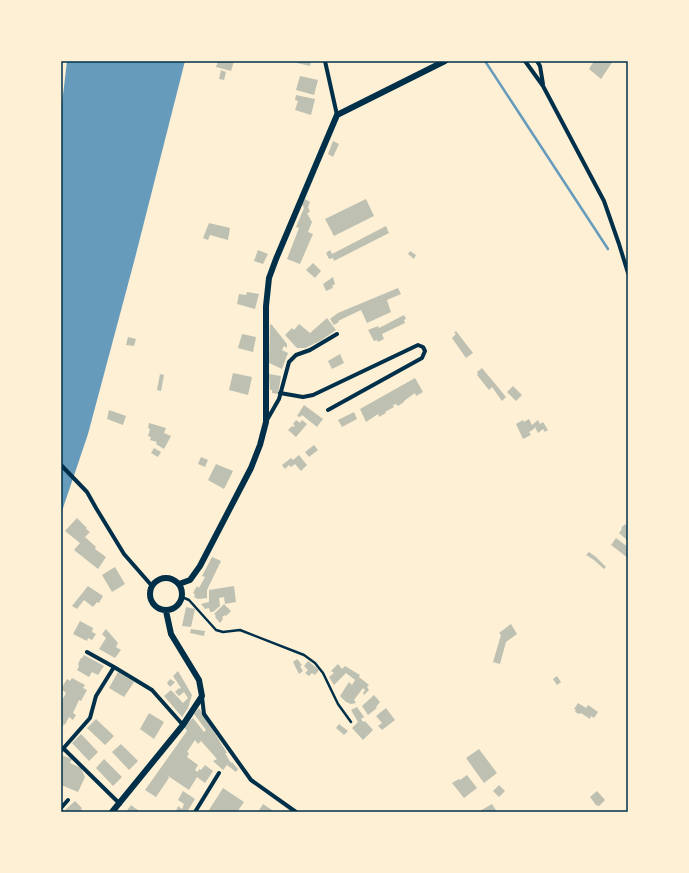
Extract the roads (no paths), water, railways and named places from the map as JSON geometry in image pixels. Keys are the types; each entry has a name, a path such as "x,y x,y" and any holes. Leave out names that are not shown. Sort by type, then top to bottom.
{"street":[{"path":"266,422 266,313 269,278 337,115 325,61"},
{"path":"337,115 445,61"},
{"path":"525,61 543,86 604,201 628,273"},
{"path":"537,61 540,66 543,86"},
{"path":"179,584 190,580 200,566 251,468 260,445 266,422 278,399 289,362 296,355 310,350 338,334"},
{"path":"280,393 303,397 313,395 418,345 423,347 425,351 422,358 328,410"},
{"path":"61,465 87,492 124,554 152,586"},
{"path":"165,578 172,579 179,584 182,590 182,597 179,604 173,609 166,611 160,609 154,605 150,599 152,586 157,580 165,578"},
{"path":"166,611 171,634 199,680 204,714 251,780 296,812"},
{"path":"88,652 152,690 183,725"},
{"path":"114,667 96,696 90,718 62,749 120,804"},
{"path":"114,811 183,725 202,696"},
{"path":"195,812 219,773"},
{"path":"61,810 68,800"}],"lane":[{"path":"182,597 189,600 216,630 223,632 240,630 304,656 315,663 323,673 338,704 351,722"}],"water":[{"path":"67,61 185,61 88,434 61,514 61,112"}],"waterway":[{"path":"485,61 608,249"}]}
